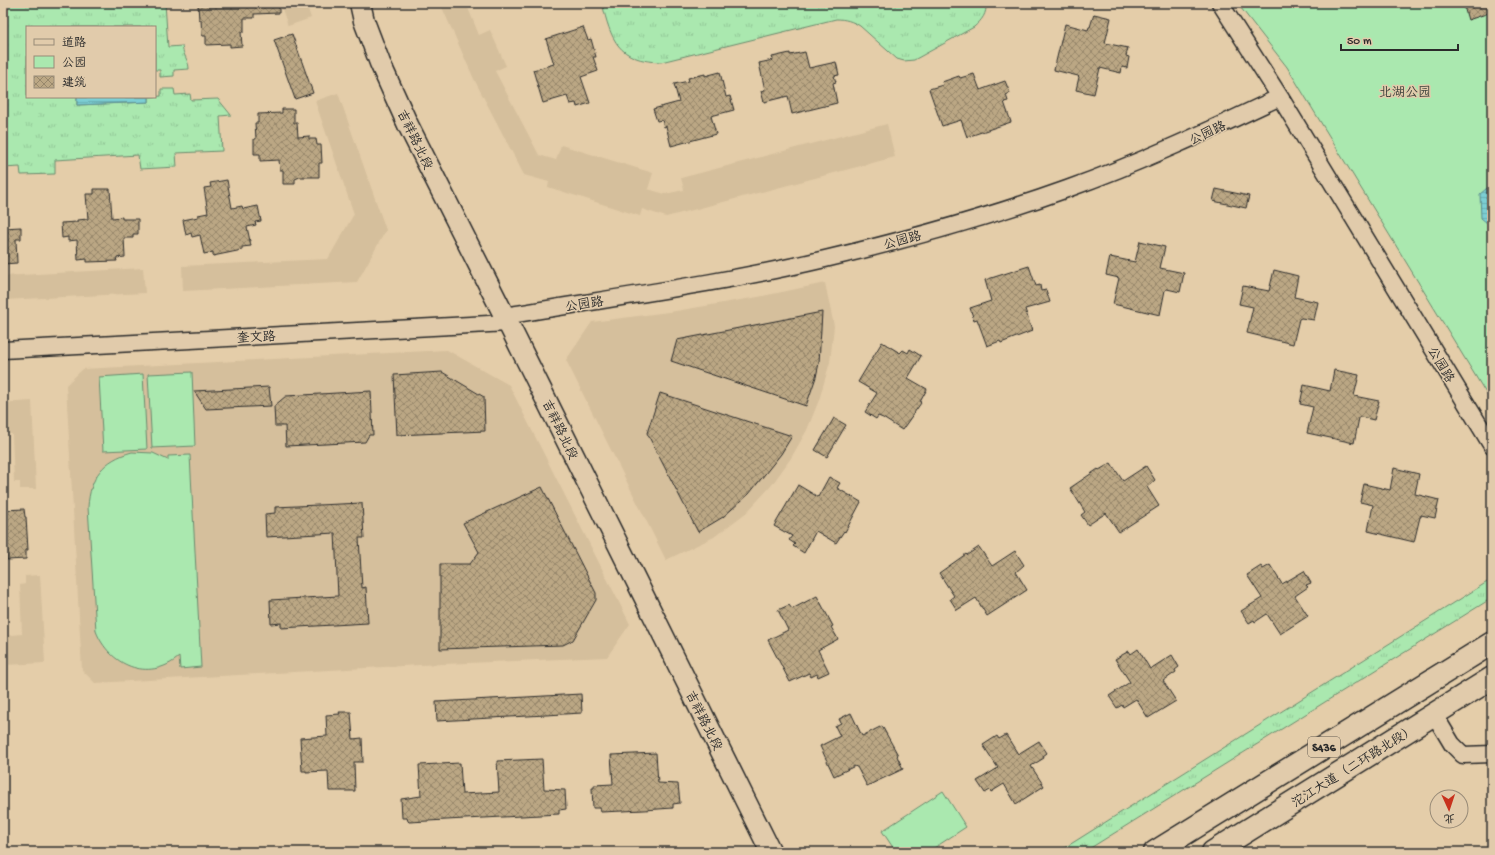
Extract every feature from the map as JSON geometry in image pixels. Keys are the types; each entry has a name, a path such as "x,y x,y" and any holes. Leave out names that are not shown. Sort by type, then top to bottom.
{"highway":[{"name":"S436","path":"1155,852 1492,643"},
{"name":"沱江大道（二环路北段）","path":"1213,852 1492,678"}],"street":[{"name":"吉祥路北段","path":"360,3 364,21 380,63 408,125 771,852"},
{"name":"公园路","path":"1220,3 1280,98 1492,446"},
{"name":"公园路","path":"506,320 755,274 854,252 959,224 1081,184 1176,146 1280,98"},
{"name":"奎文路","path":"3,350 506,320"},
{"path":"1434,714 1452,744 1463,755 1492,754"}],"shaded area":[{"path":"280,3 306,3 311,18 288,26"},
{"path":"440,3 466,3 479,35 490,30 506,66 495,71 539,155 556,160 561,145 653,173 648,189 665,194 684,190 681,178 887,124 895,157 666,217 642,209 640,216 548,187 549,182 524,175 474,79"},
{"path":"338,93 386,230 357,282 183,291 182,266 328,259 354,214 315,101"},
{"path":"143,268 145,293 3,300 3,276"},
{"path":"825,283 834,326 830,362 819,400 807,430 791,458 771,486 747,512 714,537 666,560 566,360 592,322 676,311 758,297"},
{"path":"447,350 509,385 630,624 607,657 420,665 95,683 82,670 66,385 83,369"},
{"path":"32,401 36,489 20,489 20,482 14,482 12,434 3,434 3,403"},
{"path":"40,575 45,663 5,665 3,636 22,634 20,585 25,584 25,576"}],"green space":[{"path":"3,3 165,3 168,47 182,46 188,63 189,69 174,70 174,76 160,77 160,70 156,70 156,26 26,26 26,98 77,98 77,105 149,102 149,98 161,96 161,89 174,89 175,95 190,94 191,100 218,99 231,115 220,116 222,151 176,153 177,167 140,169 138,155 55,160 55,174 21,175 20,167 3,168"},
{"path":"602,3 986,3 986,10 979,22 974,27 914,60 904,61 897,59 860,26 842,19 836,19 661,62 646,61 635,58 626,53 619,46 613,38 609,28"},
{"name":"北湖公园","path":"1237,3 1492,3 1492,403 1287,67"},
{"path":"192,372 195,446 152,448 148,374"},
{"path":"143,374 147,449 103,451 99,377"},
{"path":"132,452 153,453 168,460 168,456 190,455 201,667 180,669 179,657 167,665 155,669 143,669 131,666 120,661 110,653 102,643 96,631 88,507 89,496 95,479 100,471 113,460"},
{"path":"1492,579 1492,598 1084,852 1058,852"},
{"path":"943,791 966,827 928,852 896,852 882,831"}],"water":[{"path":"77,98 149,98 149,102 77,105"},
{"path":"1492,184 1492,227 1481,218 1480,194"}],"building":[{"path":"204,3 279,3 279,13 254,14 254,18 244,18 244,32 241,32 242,46 230,47 230,44 206,45 206,36 202,36 198,5 204,5"},
{"path":"1463,3 1492,3 1492,12 1468,20"},
{"path":"1094,14 1111,18 1105,43 1128,48 1126,56 1129,57 1127,68 1122,67 1121,73 1100,68 1094,94 1076,90 1078,76 1054,70 1065,24 1088,30"},
{"path":"583,27 588,40 591,39 596,57 593,57 598,71 581,77 590,103 577,107 576,103 570,104 567,96 543,103 533,70 554,64 546,39"},
{"path":"292,34 313,93 295,99 274,40"},
{"path":"805,52 809,68 836,62 839,75 834,76 836,82 833,83 837,103 792,114 788,96 764,102 761,91 765,90 759,63 773,60 772,57 790,53 790,55"},
{"path":"720,72 726,97 730,96 734,110 711,116 716,134 671,146 666,126 664,127 662,120 657,121 653,109 679,102 674,84 689,81 688,78"},
{"path":"974,74 980,90 1005,81 1010,93 1006,95 1008,101 1004,102 1011,122 967,137 961,120 942,126 929,89 943,85 942,82 959,76 960,78"},
{"path":"282,109 294,109 294,123 297,123 298,137 309,136 309,139 316,139 317,145 321,145 322,163 319,163 319,177 300,177 295,179 295,184 283,184 283,170 280,170 279,160 260,161 260,154 254,154 254,139 256,139 255,123 258,123 258,114 282,113"},
{"path":"227,180 232,208 242,206 243,209 258,206 261,221 255,222 256,225 247,227 251,246 242,247 242,250 213,256 213,252 204,254 200,235 192,237 191,233 186,235 183,220 208,213 204,188 211,187 210,183"},
{"path":"94,189 110,189 112,218 122,217 122,219 138,219 138,234 133,234 133,238 124,238 125,257 116,258 117,261 87,262 87,259 78,260 77,240 68,241 68,237 62,238 61,223 77,222 77,220 88,219 86,194 94,194"},
{"path":"1216,189 1249,196 1246,208 1213,201"},
{"path":"21,227 21,239 16,239 17,263 3,264 3,228"},
{"path":"1140,241 1165,247 1160,268 1184,273 1180,292 1167,289 1165,290 1160,315 1113,304 1119,278 1106,275 1110,257 1135,262"},
{"path":"1029,266 1036,286 1040,285 1041,291 1046,290 1050,302 1025,309 1032,331 1001,343 1000,341 987,346 977,319 974,320 970,308 991,301 985,280"},
{"path":"1274,270 1298,276 1294,297 1318,302 1314,320 1299,319 1293,344 1247,333 1253,307 1239,304 1243,286 1269,291"},
{"path":"822,312 819,363 806,406 671,361 677,340"},
{"path":"882,342 900,353 903,350 908,353 910,349 921,356 908,378 927,389 920,402 921,403 902,430 883,418 878,416 876,419 865,412 877,393 858,382"},
{"path":"1334,370 1359,375 1354,396 1379,401 1374,420 1361,417 1359,418 1354,443 1307,433 1313,407 1300,404 1304,385 1330,391"},
{"path":"442,372 484,397 485,431 397,435 394,375"},
{"path":"269,387 271,406 206,409 194,391"},
{"path":"371,391 373,435 369,435 365,442 286,446 285,426 275,426 274,406 286,396"},
{"path":"660,393 792,436 781,454 749,494 723,517 698,532 647,433"},
{"path":"834,418 846,425 827,457 815,450"},
{"path":"1111,463 1123,481 1146,466 1155,480 1147,487 1159,506 1119,532 1106,513 1088,525 1081,515 1085,512 1070,488 1098,469 1099,470"},
{"path":"1394,468 1419,474 1415,494 1439,500 1435,518 1421,515 1414,542 1368,531 1373,505 1360,502 1364,484 1390,490"},
{"path":"829,477 840,483 837,488 861,502 845,532 844,531 836,543 816,531 804,553 793,546 795,544 789,540 792,536 774,526 798,485 818,497"},
{"path":"542,487 596,593 596,600 573,640 563,645 440,649 440,564 470,564 479,552 463,523"},
{"path":"362,503 364,538 359,538 362,588 366,587 368,623 281,628 281,623 271,624 270,600 338,596 335,533 266,537 265,514 275,513 275,507"},
{"path":"24,509 26,517 28,550 26,550 26,559 7,560 6,550 3,550 4,510"},
{"path":"979,547 992,566 1015,551 1024,565 1016,572 1027,590 987,616 976,598 957,610 950,599 954,596 939,573 966,554 967,555"},
{"path":"1270,565 1282,584 1304,571 1311,583 1306,585 1308,587 1295,596 1308,616 1280,634 1267,614 1255,622 1254,620 1249,623 1241,611 1262,598 1247,575 1261,566 1263,569"},
{"path":"817,596 833,626 831,627 838,639 818,650 829,672 818,677 817,674 811,677 809,673 790,682 768,640 788,630 778,610 789,605 792,609"},
{"path":"1138,649 1150,669 1172,655 1179,667 1175,670 1176,672 1163,681 1176,701 1148,718 1136,699 1123,707 1122,705 1117,708 1109,696 1130,682 1115,659 1129,651 1131,654"},
{"path":"581,694 582,713 437,721 436,702"},
{"path":"339,712 351,712 353,739 362,738 363,762 354,762 355,791 329,791 328,771 302,771 300,738 327,736 326,715 340,714"},
{"path":"851,713 862,736 882,726 898,755 897,756 903,769 867,786 857,767 855,766 834,776 820,746 840,736 835,726 841,723 839,719"},
{"path":"1006,735 1018,754 1039,741 1047,753 1043,756 1044,758 1031,766 1044,786 1016,804 1004,784 991,792 990,790 985,793 977,781 998,768 983,745 997,736 999,739"},
{"path":"656,753 658,783 678,784 680,803 673,804 673,808 644,810 601,812 600,808 593,808 592,788 594,788 594,785 613,784 611,755"},
{"path":"542,759 544,789 565,790 566,809 559,810 559,814 409,822 407,818 402,818 401,799 421,796 419,765 460,763 462,794 499,792 497,761"}]}
